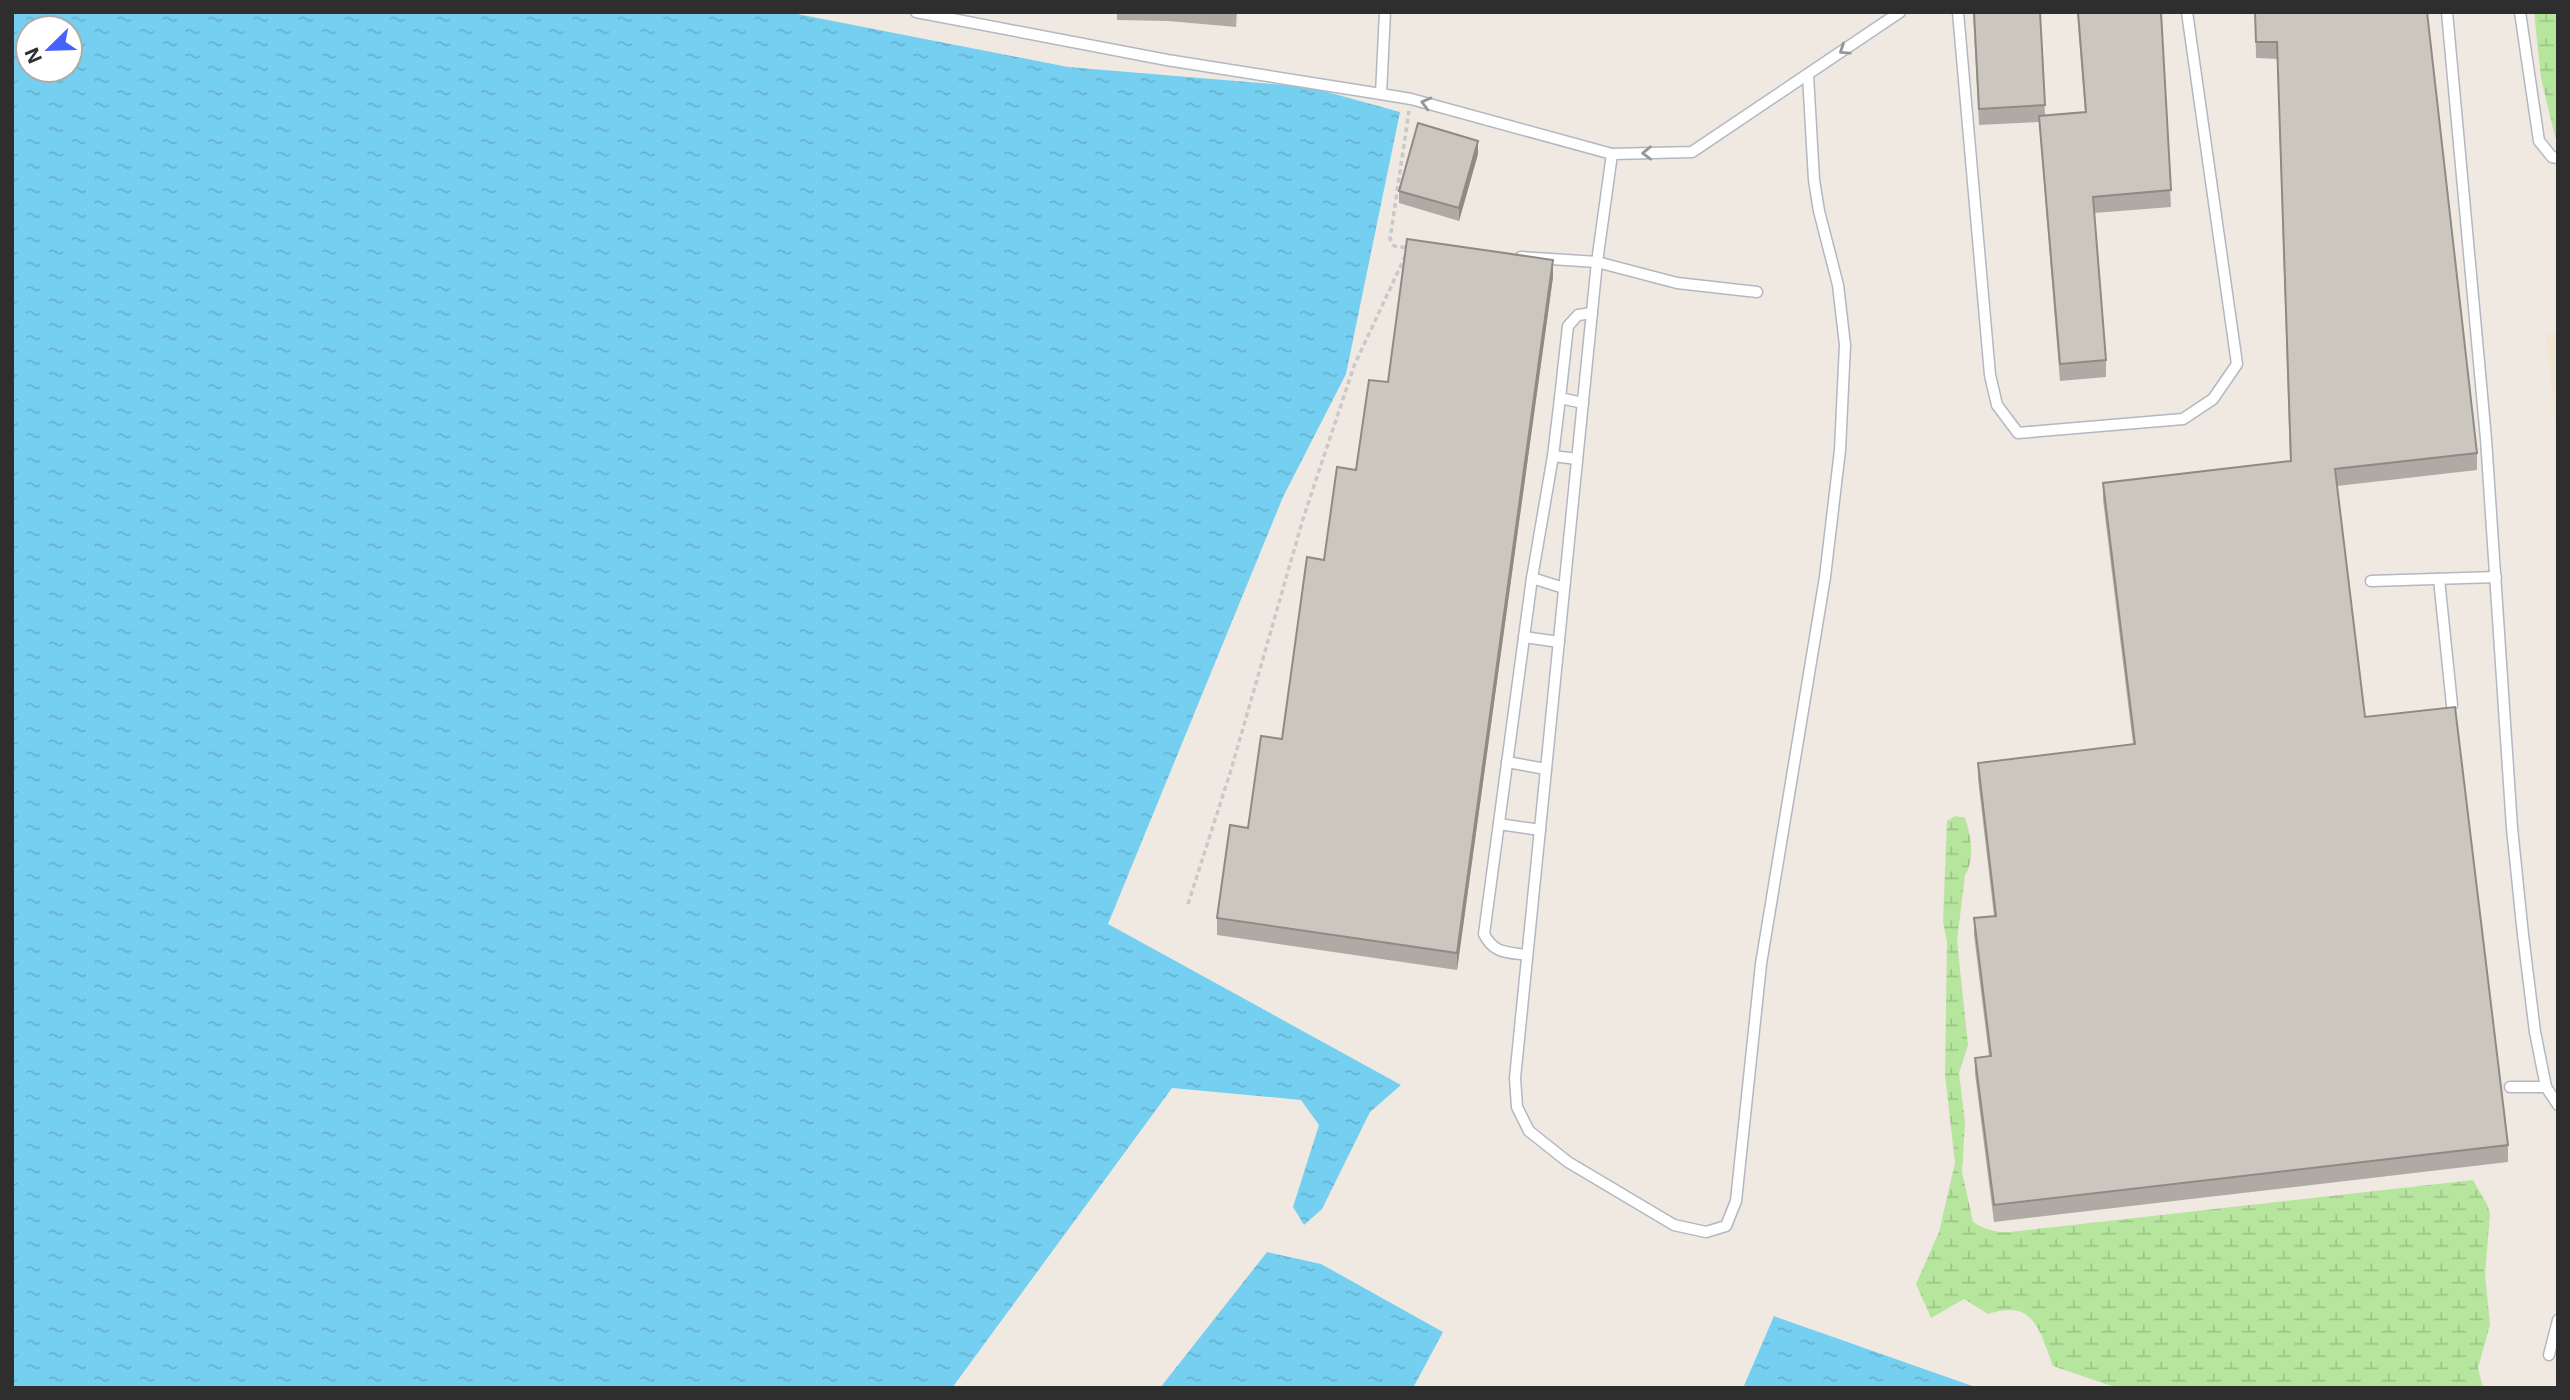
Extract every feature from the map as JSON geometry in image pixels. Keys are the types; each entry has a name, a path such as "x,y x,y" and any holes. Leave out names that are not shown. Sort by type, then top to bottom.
{"lane":[{"path":"916,12 1167,60 1381,93 1612,154 1692,152 1900,12"},
{"path":"1381,93 1385,12"},
{"path":"1958,12 1990,375 1997,405 2018,433 2183,419 2213,399 2237,364 2187,12"},
{"path":"2447,12 2486,439 2512,828 2535,1032 2546,1087 2558,1105"},
{"path":"2520,12 2539,141 2552,157 2558,158"},
{"path":"1612,154 1591,313 1527,955 1515,1077 1517,1107 1529,1131 1568,1162 1674,1225 1706,1232 1726,1226 1736,1202 1761,964 1825,577 1840,450 1845,345 1838,285 1814,180 1808,75"},
{"path":"1514,256 1597,262 1677,283 1757,292"},
{"path":"1527,955 1495,950 1489,945 1484,934 1532,578 1553,456 1568,326 1578,315 1591,313"},
{"path":"1560,398 1583,403"},
{"path":"1553,456 1577,459"},
{"path":"2371,582 2496,577"},
{"path":"1532,578 1564,588"},
{"path":"2439,579 2452,705"},
{"path":"1524,637 1559,642"},
{"path":"1507,762 1546,769"},
{"path":"1499,824 1540,830"},
{"path":"2510,1087 2546,1087"},
{"path":"2549,1355 2558,1320"}],"path":[{"path":"1188,904 1231,770 1303,519 1354,366 1409,248 1394,246 1390,239 1410,99"}],"shaded area":[{"path":"2558,329 2558,449 2546,336"}],"green space":[{"path":"2534,12 2558,12 2558,141 2541,78"},
{"path":"1955,816 1965,818 1971,847 1957,941 1968,1045 1959,1073 1965,1122 1962,1172 1973,1222 1990,1230 2010,1232 2473,1180 2488,1206 2490,1215 2485,1274 2490,1325 2478,1368 2483,1388 2117,1388 2053,1366 2038,1329 2025,1314 2003,1310 1988,1314 1964,1299 1931,1318 1916,1284 1939,1232 1955,1163 1945,1075 1947,942 1943,922 1947,821"}],"water":[{"path":"12,12 787,12 1068,67 1309,87 1400,112 1346,374 1283,497 1108,924 1401,1085 1370,1112 1322,1209 1304,1225 1293,1207 1319,1125 1301,1100 1172,1088 952,1388 12,1388"},
{"path":"1267,1252 1321,1264 1443,1332 1413,1388 1160,1388"},
{"path":"1774,1316 1779,1318 1978,1388 1743,1388"}],"building":[{"path":"1974,12 2040,12 2045,105 1979,109"},
{"path":"2078,12 2161,12 2171,190 2093,197 2106,360 2060,364 2039,116 2086,112"},
{"path":"2255,12 2427,12 2477,453 2335,469 2365,717 2455,707 2508,1145 1994,1205 1975,1058 1991,1056 1974,918 1996,916 1978,763 2135,744 2103,483 2291,461 2277,42 2256,42"},
{"path":"1418,123 1478,141 1459,208 1399,191"},
{"path":"1407,239 1553,260 1457,953 1217,918 1230,825 1248,828 1261,736 1282,739 1307,557 1324,560 1337,467 1356,470 1369,380 1388,382"}]}
